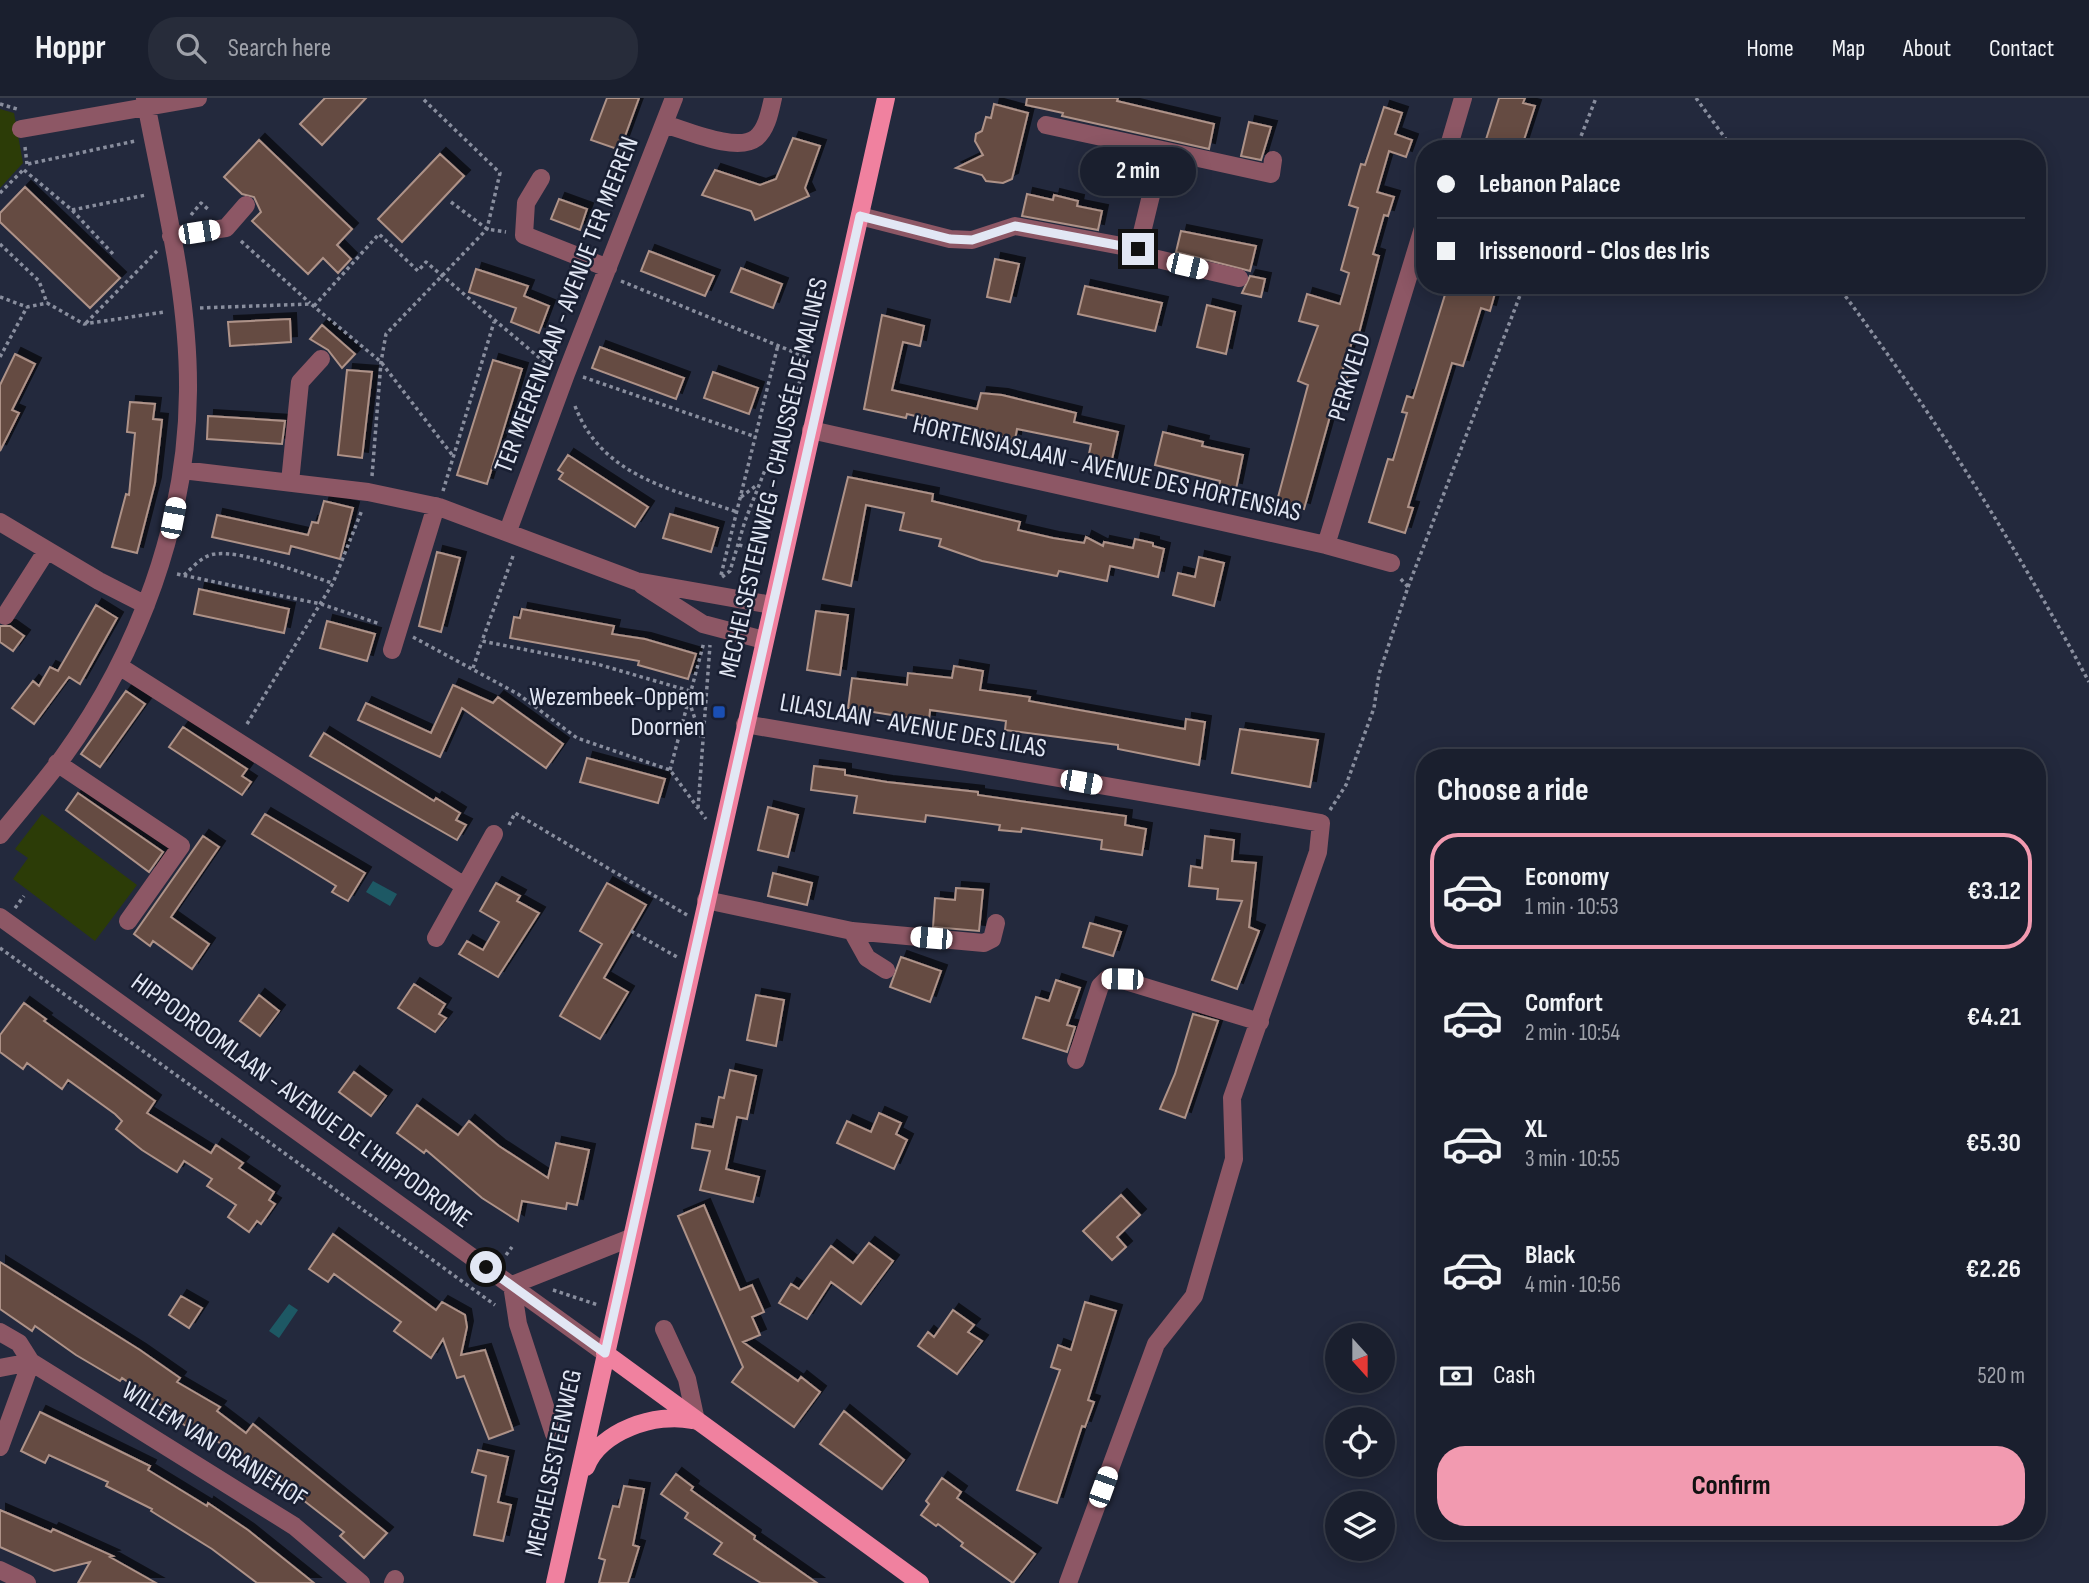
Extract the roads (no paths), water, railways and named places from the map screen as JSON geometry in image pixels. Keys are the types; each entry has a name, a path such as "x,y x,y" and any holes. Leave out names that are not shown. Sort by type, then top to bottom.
{"main road":[{"name":"MECHELSESTEENWEG - CHAUSSÉE DE MALINES","path":"605,1353 886,98"},
{"path":"605,1353 920,1583"},
{"name":"MECHELSESTEENWEG","path":"555,1583 605,1353"},
{"path":"575,1493 590,1457 607,1440 664,1417 696,1421"}],"street":[{"path":"21,129 146,103 198,98"},
{"name":"TER MEERENLAAN - AVENUE TER MEEREN","path":"514,534 566,374 674,98"},
{"path":"664,124 732,144 748,142 757,138 767,122 773,98"},
{"path":"1451,140 1463,98"},
{"path":"0,835 57,763 119,666 158,571 182,470 188,391 183,309 146,103"},
{"path":"1046,125 1271,174 1273,160"},
{"path":"1138,249 1162,150"},
{"path":"541,178 526,202 524,235 607,271"},
{"path":"171,236 226,228 246,205"},
{"path":"860,216 950,239 972,240 1015,226 1138,249 1149,257 1239,278"},
{"name":"PERKVELD","path":"1326,545 1416,251"},
{"path":"290,482 300,382 321,359"},
{"name":"HORTENSIASLAAN - AVENUE DES HORTENSIAS","path":"811,430 1326,545 1391,563"},
{"path":"182,470 368,492 438,507 636,581 772,605"},
{"path":"392,650 396,629 438,507"},
{"path":"0,522 146,605"},
{"path":"5,616 47,550"},
{"path":"636,581 703,624 764,640"},
{"path":"119,666 463,885"},
{"name":"LILASLAAN - AVENUE DES LILAS","path":"745,724 1321,823 1318,852 1286,938 1260,1022"},
{"path":"57,763 181,846 128,921"},
{"path":"436,938 463,885 494,834"},
{"path":"706,900 852,931 984,943 992,939 996,923"},
{"name":"HIPPODROOMLAAN - AVENUE DE L'HIPPODROME","path":"6,915 605,1353"},
{"path":"852,931 867,958 886,970"},
{"path":"1068,1583 1156,1344 1194,1296 1234,1159 1232,1098 1260,1022 1122,979 1107,979 1100,986 1076,1060"},
{"path":"554,1434 518,1324 512,1285 550,1279 630,1238"},
{"path":"664,1329 687,1379 696,1421"},
{"name":"WILLEM VAN ORANJEHOF","path":"0,1332 19,1343 31,1362 294,1526 361,1583"},
{"path":"0,1368 31,1362"},
{"path":"0,1447 31,1362"},
{"path":"0,1570 27,1583"}],"place":[{"name":"Wezembeek-Oppem Doornen","path":"719,712"}]}
